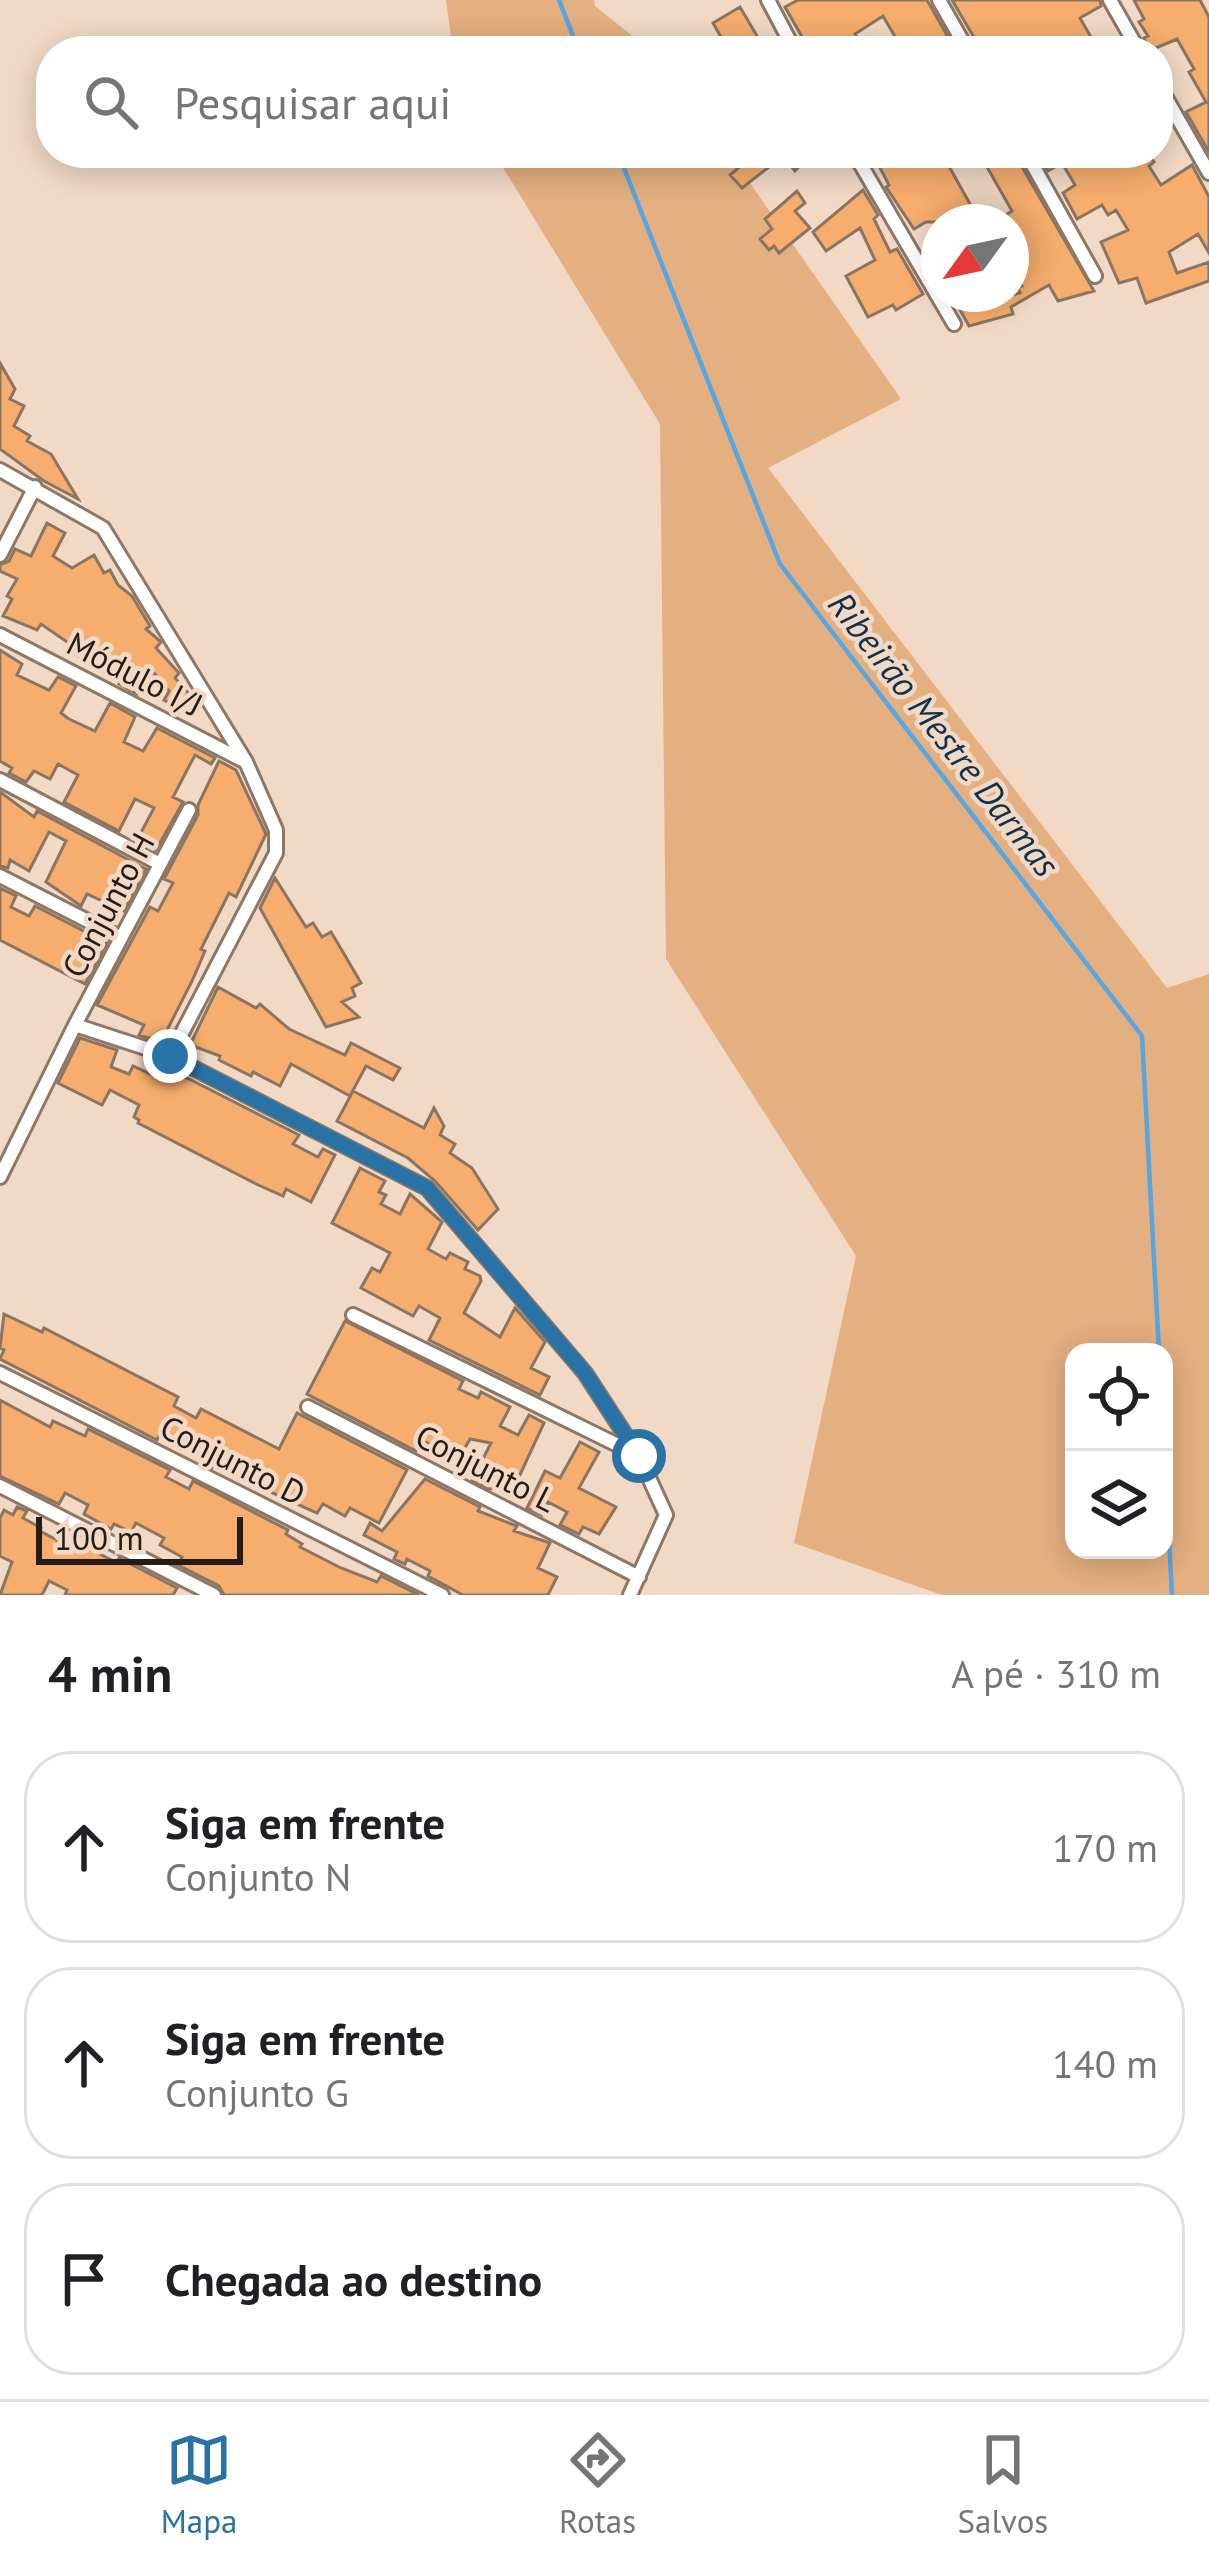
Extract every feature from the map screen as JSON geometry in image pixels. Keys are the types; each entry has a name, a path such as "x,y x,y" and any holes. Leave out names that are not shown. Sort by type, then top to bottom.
{"street":[{"path":"767,0 787,36"},
{"path":"939,0 959,36"},
{"path":"1110,0 1130,36"},
{"path":"1173,110 1209,173"},
{"path":"863,168 954,324"},
{"path":"1034,168 1095,275"},
{"path":"0,470 103,528 246,762 276,830 276,853 170,1056"},
{"path":"0,555 35,488"},
{"name":"Módulo I/J","path":"0,635 246,762"},
{"path":"0,780 160,864"},
{"name":"Conjunto H","path":"0,1177 189,810"},
{"path":"0,876 121,938"},
{"path":"75,1025 170,1056 427,1188 585,1373 639,1456 666,1515 630,1595"},
{"path":"353,1315 639,1456"},
{"name":"Conjunto D","path":"0,1373 442,1595"},
{"name":"Conjunto L","path":"308,1407 640,1577"},
{"path":"0,1486 214,1595"}],"shaded area":[{"path":"446,0 594,0 595,6 632,36 451,36"},
{"path":"503,168 739,168 901,399 768,468 1167,988 1209,974 1209,1595 942,1595 794,1543 856,1256 666,959 660,424"}],"building":[{"path":"798,0 927,0 947,36 895,36 883,16 856,36 802,36 785,7"},
{"path":"952,0 1100,0 1101,6 1080,18 1090,36 973,36"},
{"path":"1134,0 1200,0 1209,17 1209,152 1186,112 1206,102 1189,72 1194,69 1173,36 1148,36 1139,22 1144,19"},
{"path":"740,7 757,36 720,36 713,23"},
{"path":"1192,165 1209,197 1209,253 1198,234 1169,252 1177,273 1209,262 1209,281 1146,303 1137,278 1119,283 1101,242 1128,230 1116,210 1108,215 1102,205 1077,219 1063,193 1075,185 1065,168 1150,168 1161,185"},
{"path":"738,168 768,168 742,188 730,175"},
{"path":"880,168 950,168 970,204 921,204 921,225 914,229 886,187"},
{"path":"988,168 1023,168 1094,291 1058,301 1049,285 1029,297 1029,204 1008,204"},
{"path":"863,190 878,215 874,219 890,252 897,249 921,295 896,310 893,305 868,317 846,276 875,260 860,228 826,251 813,232"},
{"path":"797,191 805,203 795,211 810,228 779,253 774,246 769,250 760,239 772,229 765,219"},
{"path":"961,312 1012,312 1013,314 969,326"},
{"path":"0,363 15,389 10,399 24,406 14,426 30,436 27,441 51,454 78,499 0,449"},
{"path":"47,523 65,533 53,556 72,568 94,555 104,573 110,570 132,596 150,626 146,629 161,642 156,648 179,673 175,678 196,702 190,713 164,700 169,691 153,672 137,694 119,684 122,678 69,651 73,646 41,624 37,630 3,616 17,579 0,571 0,565 9,561 15,549 31,556"},
{"path":"0,650 22,664 17,675 49,690 58,677 76,686 61,713 69,719 95,731 110,703 135,717 124,742 143,751 157,728 215,758 211,764 195,755 173,797 183,802 156,850 137,840 154,808 135,799 119,831 64,802 78,775 58,764 50,779 34,771 26,782 9,773 12,768 0,761"},
{"path":"219,761 236,770 266,834 236,897 229,893 161,1042 139,1035 144,1025 97,1005 150,907 158,911 173,883 164,879 198,815 198,805"},
{"path":"0,792 34,817 37,811 146,869 124,911 87,894 81,906 46,882 66,841 49,832 29,871 10,860 8,868 0,866"},
{"path":"275,878 306,927 313,923 322,937 331,932 361,983 352,988 355,996 342,1002 359,1017 326,1027 260,908"},
{"path":"0,888 16,896 11,907 29,916 35,906 107,943 85,984 0,940"},
{"path":"218,987 256,1008 260,1004 289,1029 345,1055 351,1043 400,1068 393,1080 366,1066 350,1096 291,1064 280,1086 253,1072 251,1076 219,1060 220,1056 190,1045"},
{"path":"80,1038 117,1050 111,1067 129,1074 133,1066 161,1079 165,1071 189,1079 299,1135 293,1144 318,1157 323,1149 335,1155 311,1202 286,1189 283,1196 256,1184 138,1123 134,1117 139,1105 110,1090 102,1105 58,1083"},
{"path":"353,1091 424,1128 434,1108 444,1126 440,1135 455,1144 450,1153 472,1168 498,1209 478,1230 408,1158 337,1121"},
{"path":"360,1168 385,1181 379,1192 386,1195 381,1204 400,1214 410,1194 442,1222 428,1249 446,1259 450,1253 468,1262 465,1269 480,1276 464,1313 500,1337 515,1308 545,1342 531,1368 549,1377 540,1395 429,1340 440,1318 419,1306 413,1316 361,1288 372,1268 380,1272 390,1253 332,1223"},
{"path":"4,1314 42,1332 44,1328 178,1397 174,1406 196,1418 201,1409 279,1449 297,1413 407,1470 379,1523 350,1508 345,1516 323,1504 317,1513 249,1482 252,1476 217,1459 212,1468 202,1463 207,1453 181,1440 178,1446 159,1436 157,1440 0,1359"},
{"path":"345,1321 463,1381 459,1389 478,1398 481,1392 510,1407 500,1426 518,1435 529,1415 544,1423 512,1492 472,1480 491,1443 470,1439 458,1460 422,1440 416,1451 307,1394"},
{"path":"0,1400 50,1427 53,1421 85,1436 88,1429 170,1470 166,1477 189,1489 193,1481 288,1530 286,1534 300,1547 341,1568 377,1582 381,1576 419,1595 224,1595 219,1586 178,1565 182,1557 160,1545 164,1538 136,1523 131,1532 114,1524 111,1529 84,1514 88,1505 65,1493 59,1504 0,1476"},
{"path":"580,1442 599,1452 579,1488 616,1507 599,1534 583,1527 579,1534 560,1525 567,1512 548,1502 542,1515 527,1508 545,1471 560,1478"},
{"path":"425,1479 480,1507 478,1511 517,1526 514,1531 550,1543 538,1568 557,1577 548,1595 463,1595 407,1559 405,1564 394,1559 397,1552 364,1535 370,1523 382,1531"},
{"path":"17,1507 27,1511 23,1518 40,1531 68,1546 72,1542 85,1549 91,1544 117,1563 119,1558 177,1588 173,1595 65,1595 67,1590 49,1581 42,1595 0,1595 12,1562 0,1556 0,1518 4,1510 13,1515"}],"waterway":[{"name":"Ribeirão Mestre Darmas","path":"559,0 573,36"},
{"name":"Ribeirão Mestre Darmas","path":"624,168 780,564 1142,1036 1159,1343"},
{"name":"Ribeirão Mestre Darmas","path":"1165,1451 1172,1595"}],"route":[{"path":"170,1056 427,1188 585,1373 639,1456"}]}
